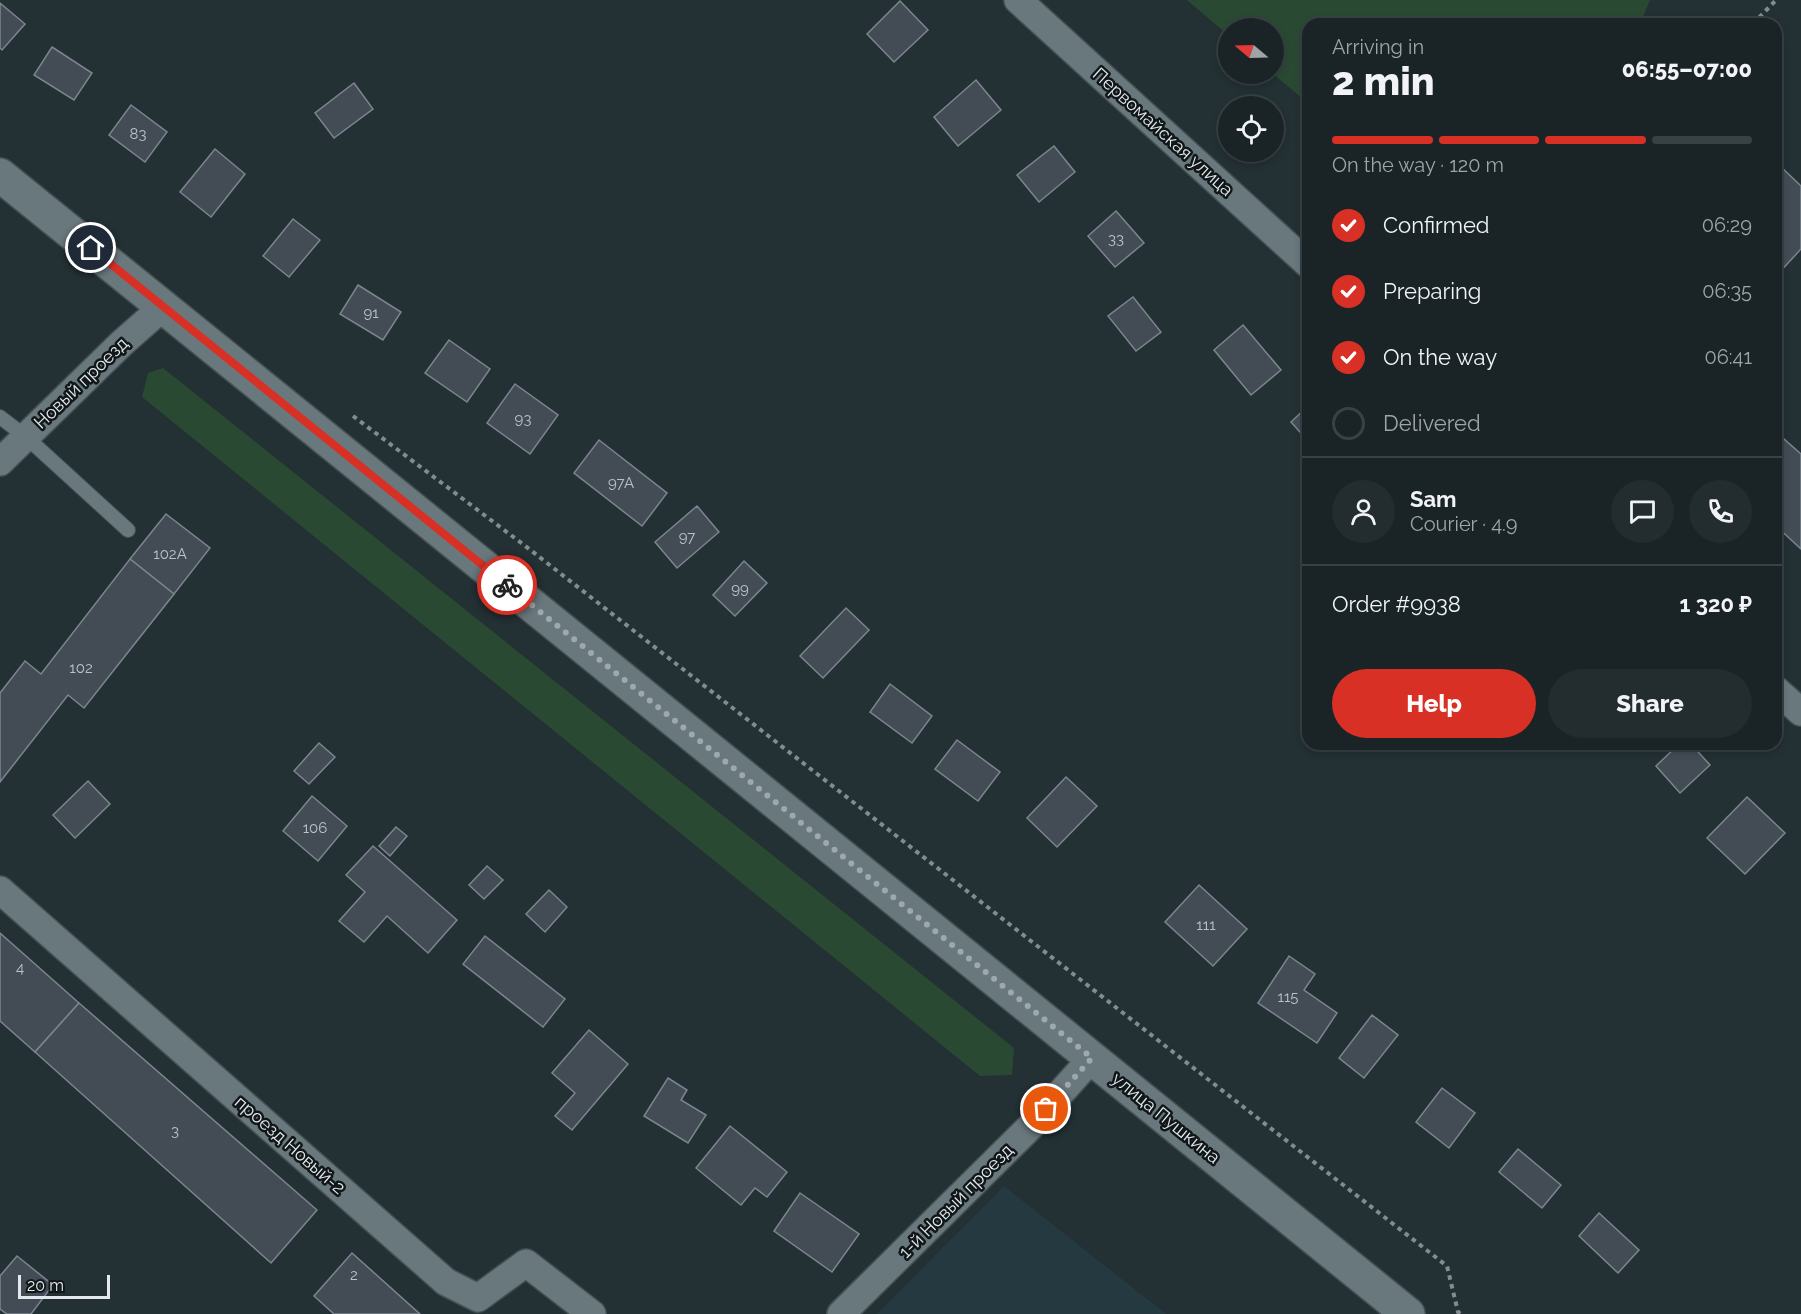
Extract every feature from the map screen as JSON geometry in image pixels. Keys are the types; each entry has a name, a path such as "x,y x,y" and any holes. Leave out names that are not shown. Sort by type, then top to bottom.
{"main road":[{"name":"улица Пушкина","path":"0,175 1408,1314"}],"street":[{"name":"Первомайская улица","path":"1018,0 1302,259"},
{"name":"Новый проезд","path":"0,462 122,343 163,307"},
{"path":"1782,695 1801,712"},
{"name":"проезд Новый-2","path":"0,890 446,1282 478,1298 526,1263 592,1314"},
{"name":"1-й Новый проезд","path":"842,1314 1031,1126 1092,1058"}],"lane":[{"path":"0,417 25,436 128,530"}],"path":[{"path":"1759,18 1776,0"},
{"path":"346,411 524,545 1447,1266 1458,1312 1461,1314"}],"shaded area":[{"path":"1004,1186 1166,1314 877,1314"}],"green space":[{"path":"1187,0 1650,0 1642,18 1302,18 1302,98 1284,83 1284,18 1218,18 1218,26"},
{"path":"163,368 1014,1048 1012,1075 980,1076 142,397 148,373"}],"building":[{"path":"900,1 928,30 894,62 867,34"},
{"path":"0,3 25,24 2,50 0,48"},
{"path":"52,47 92,73 74,100 34,75"},
{"path":"976,80 1001,110 958,146 934,117"},
{"path":"354,83 373,109 334,138 315,113"},
{"path":"131,105 167,132 145,162 109,135"},
{"path":"1054,146 1075,172 1039,202 1017,175"},
{"path":"215,149 245,174 211,217 180,192"},
{"path":"1782,168 1801,186 1801,249 1782,270"},
{"path":"1116,211 1144,243 1115,267 1088,236"},
{"path":"293,219 320,240 289,277 263,256"},
{"path":"358,285 401,312 383,340 340,314"},
{"path":"1133,297 1161,332 1136,351 1108,316"},
{"path":"1243,325 1281,370 1251,395 1214,350"},
{"path":"449,340 490,369 467,402 425,373"},
{"path":"515,384 558,415 530,454 487,423"},
{"path":"1302,412 1302,434 1291,422"},
{"path":"1782,437 1801,454 1801,549 1782,532"},
{"path":"599,440 667,493 642,526 574,473"},
{"path":"697,506 719,532 677,568 655,542"},
{"path":"166,514 210,548 174,594 130,559"},
{"path":"130,559 174,594 84,708 68,695 0,782 0,693 25,661 41,674"},
{"path":"744,561 767,583 735,616 713,595"},
{"path":"846,608 869,630 823,678 800,656"},
{"path":"890,684 932,716 912,743 870,712"},
{"path":"957,740 1000,772 978,801 935,769"},
{"path":"319,743 335,757 309,784 294,771"},
{"path":"1673,750 1696,750 1710,765 1680,793 1656,766"},
{"path":"1066,777 1097,806 1057,847 1027,818"},
{"path":"88,781 110,804 75,838 53,815"},
{"path":"312,796 347,826 318,861 283,831"},
{"path":"1747,797 1785,833 1745,874 1707,838"},
{"path":"396,827 407,836 390,856 379,846"},
{"path":"373,846 457,920 428,953 387,916 364,942 339,921 365,892 346,875"},
{"path":"487,866 503,880 484,899 469,885"},
{"path":"1199,885 1247,929 1213,966 1165,922"},
{"path":"549,890 567,907 545,932 526,914"},
{"path":"0,933 79,1003 35,1052 0,1021"},
{"path":"485,936 565,999 543,1027 463,964"},
{"path":"1289,956 1315,974 1304,990 1337,1013 1317,1043 1258,1003"},
{"path":"79,1003 317,1210 271,1263 35,1052"},
{"path":"1372,1015 1398,1035 1364,1078 1339,1058"},
{"path":"589,1030 628,1064 572,1130 555,1116 575,1093 552,1073"},
{"path":"668,1078 687,1090 681,1100 706,1115 688,1143 644,1116"},
{"path":"1442,1088 1475,1113 1449,1148 1416,1122"},
{"path":"730,1126 787,1172 767,1197 755,1188 741,1205 696,1168"},
{"path":"1518,1149 1561,1185 1542,1208 1499,1172"},
{"path":"800,1193 859,1234 832,1272 774,1231"},
{"path":"1599,1213 1639,1250 1618,1273 1579,1236"},
{"path":"352,1253 420,1314 334,1314 314,1296"},
{"path":"17,1256 53,1285 31,1314 7,1314 0,1309 0,1276"}],"way so far":[{"path":"507,585 1092,1058 1046,1109"}],"route":[{"path":"91,248 507,585"}]}
